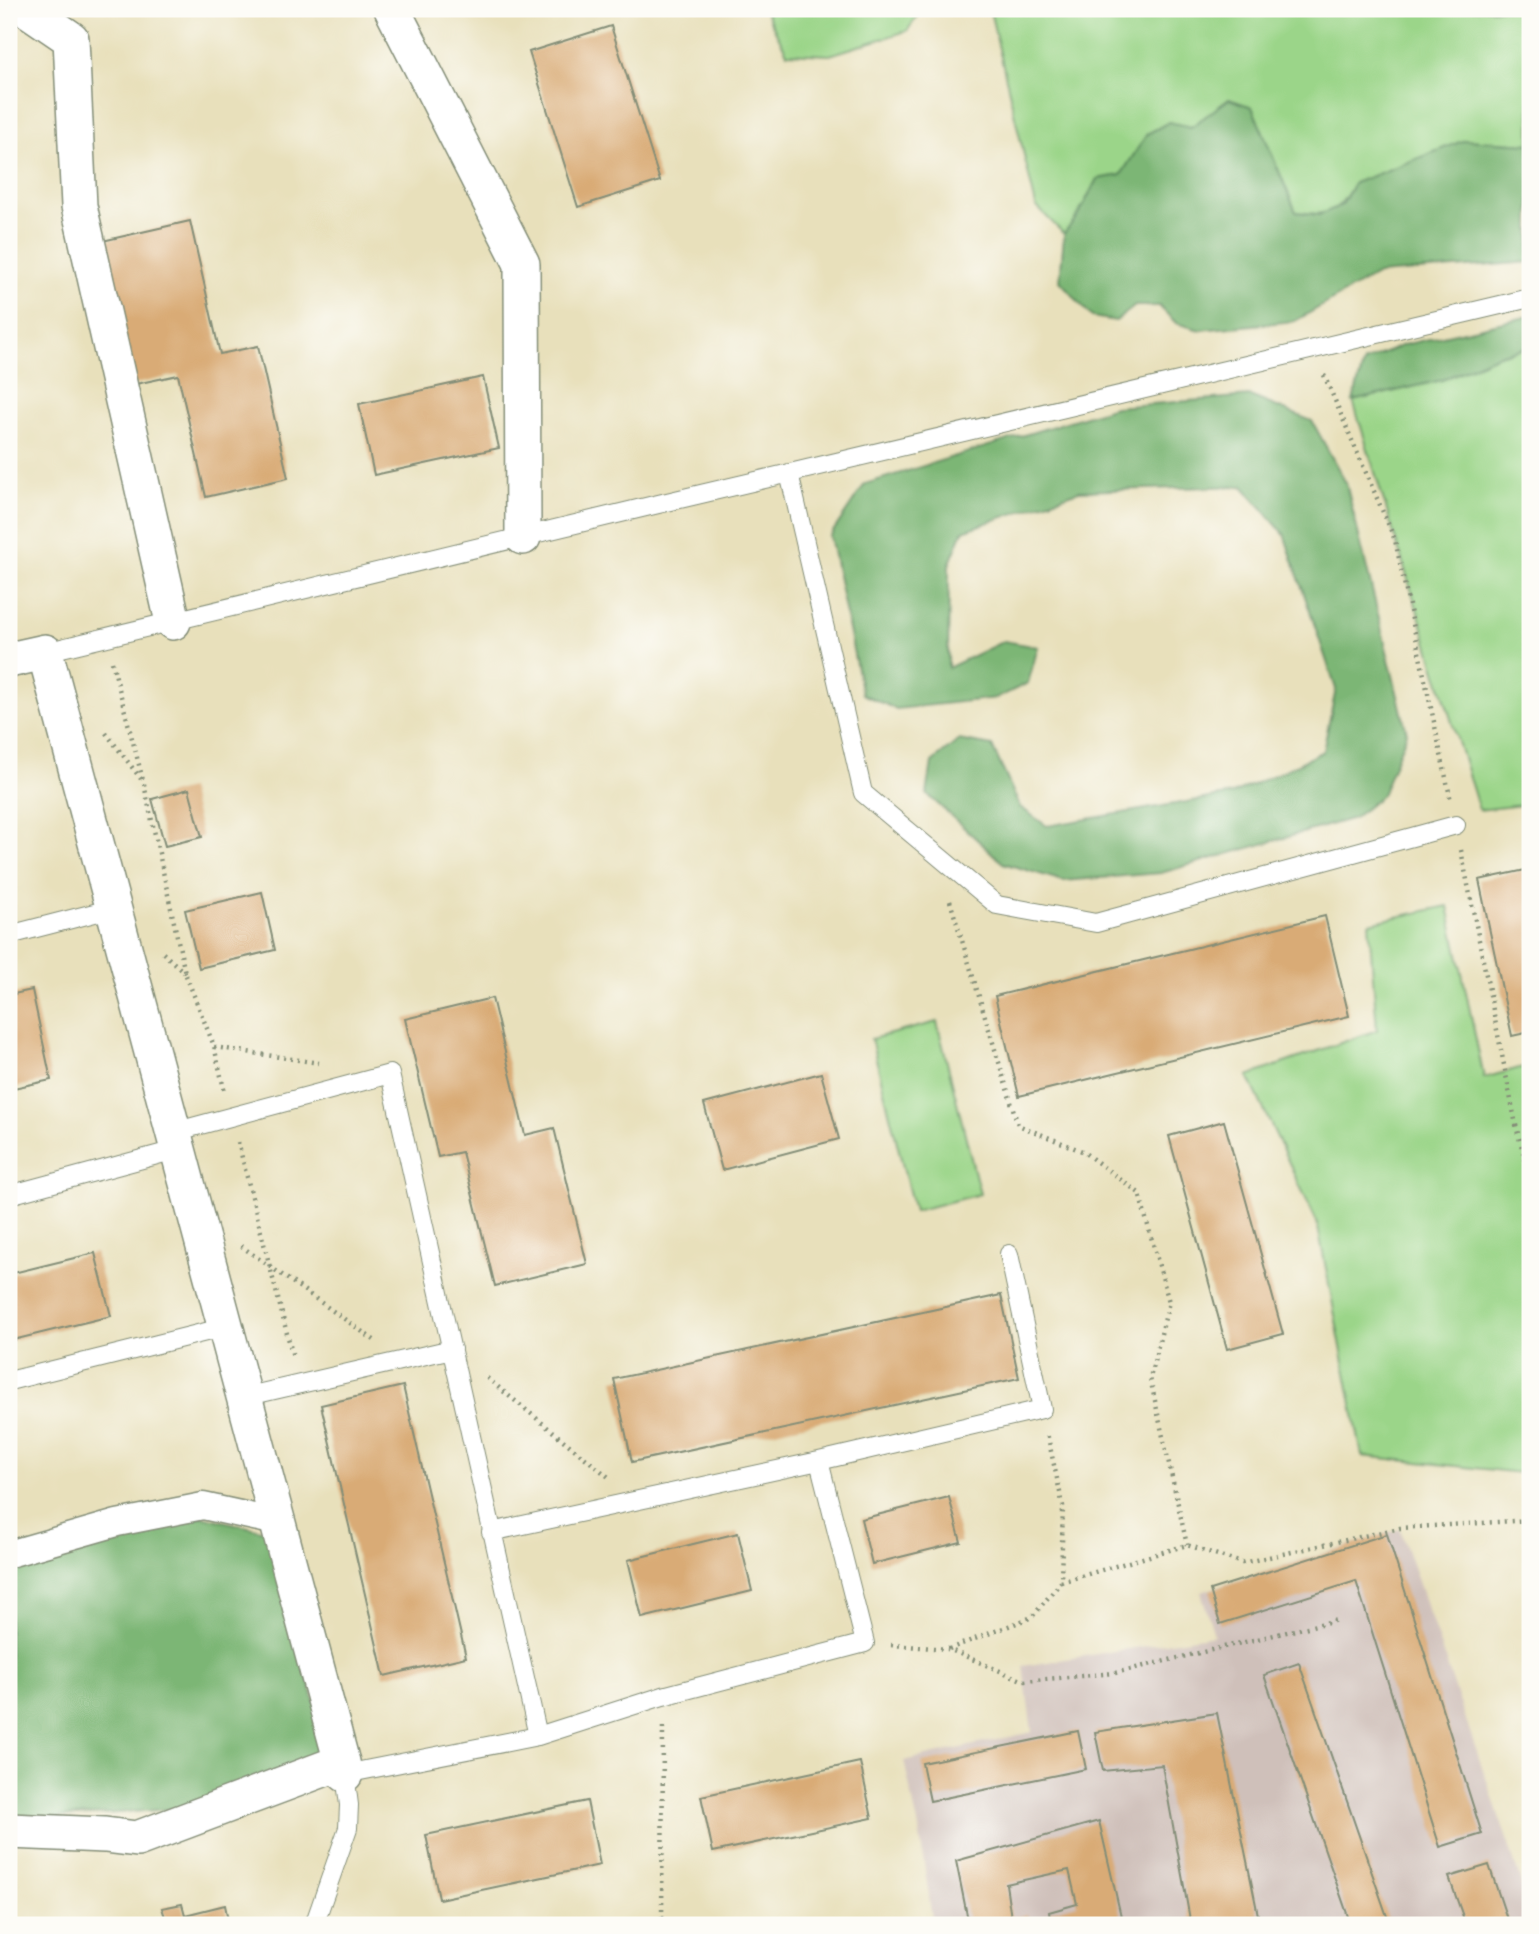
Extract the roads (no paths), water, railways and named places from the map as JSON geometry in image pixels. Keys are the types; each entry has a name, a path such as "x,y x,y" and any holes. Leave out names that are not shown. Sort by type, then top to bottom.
{"street":[{"path":"27,9 71,39 79,206 173,622"},
{"path":"392,9 522,264 523,537"},
{"path":"9,660 45,652 344,1768 137,1839 105,1835 9,1832"},
{"path":"9,1553 117,1522 203,1506 278,1522"}],"lane":[{"path":"45,652 1530,298"},
{"path":"789,473 863,793 997,905 1096,923 1456,825"},
{"path":"9,935 114,908"},
{"path":"9,1195 176,1141 232,1117 390,1074 538,1736"},
{"path":"491,1532 819,1461 1042,1409 1009,1254"},
{"path":"9,1381 226,1327"},
{"path":"244,1396 452,1349"},
{"path":"314,1925 348,1828 349,1805 344,1768 538,1736 663,1696 866,1643 819,1461"}]}
